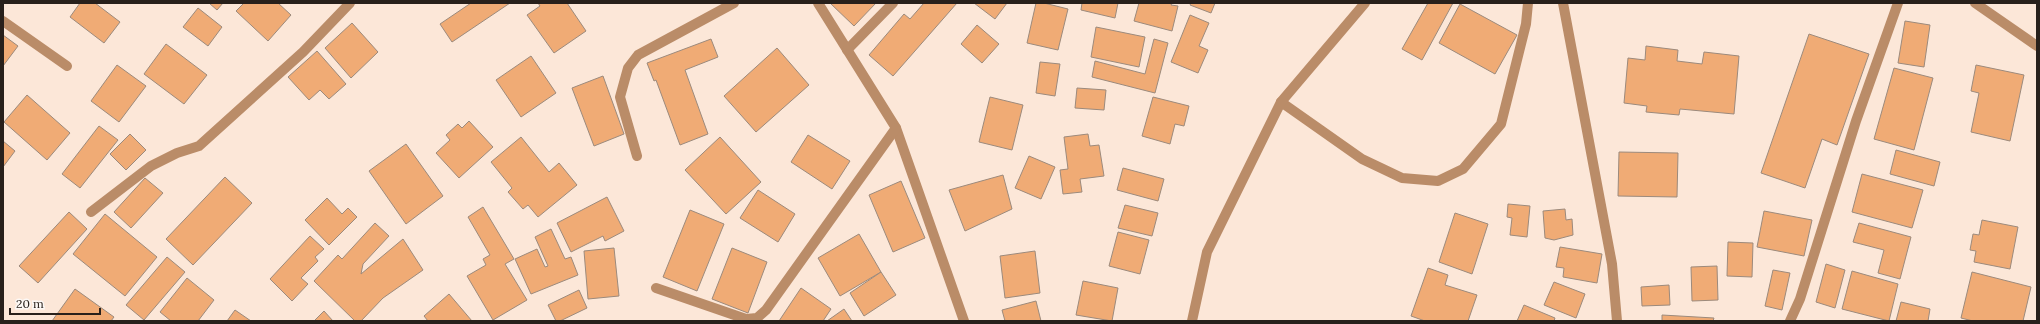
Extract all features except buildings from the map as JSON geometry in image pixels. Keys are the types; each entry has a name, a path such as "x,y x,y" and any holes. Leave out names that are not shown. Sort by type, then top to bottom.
{"street":[{"path":"91,212 151,166 177,153 199,146 303,52 350,3"},
{"path":"637,156 620,97 628,68 638,55 734,3"},
{"path":"818,3 896,128 964,321"},
{"path":"847,50 893,3"},
{"path":"1192,321 1207,252 1281,102 1365,3"},
{"path":"1281,102 1362,159 1402,178 1438,181 1463,169 1501,124 1526,24 1528,3"},
{"path":"1562,3 1612,264 1617,321"},
{"path":"1790,321 1800,299 1856,121 1898,3"},
{"path":"1975,3 2037,46"},
{"path":"3,21 66,66"},
{"path":"656,288 746,319 757,318 766,310 896,128"}]}
